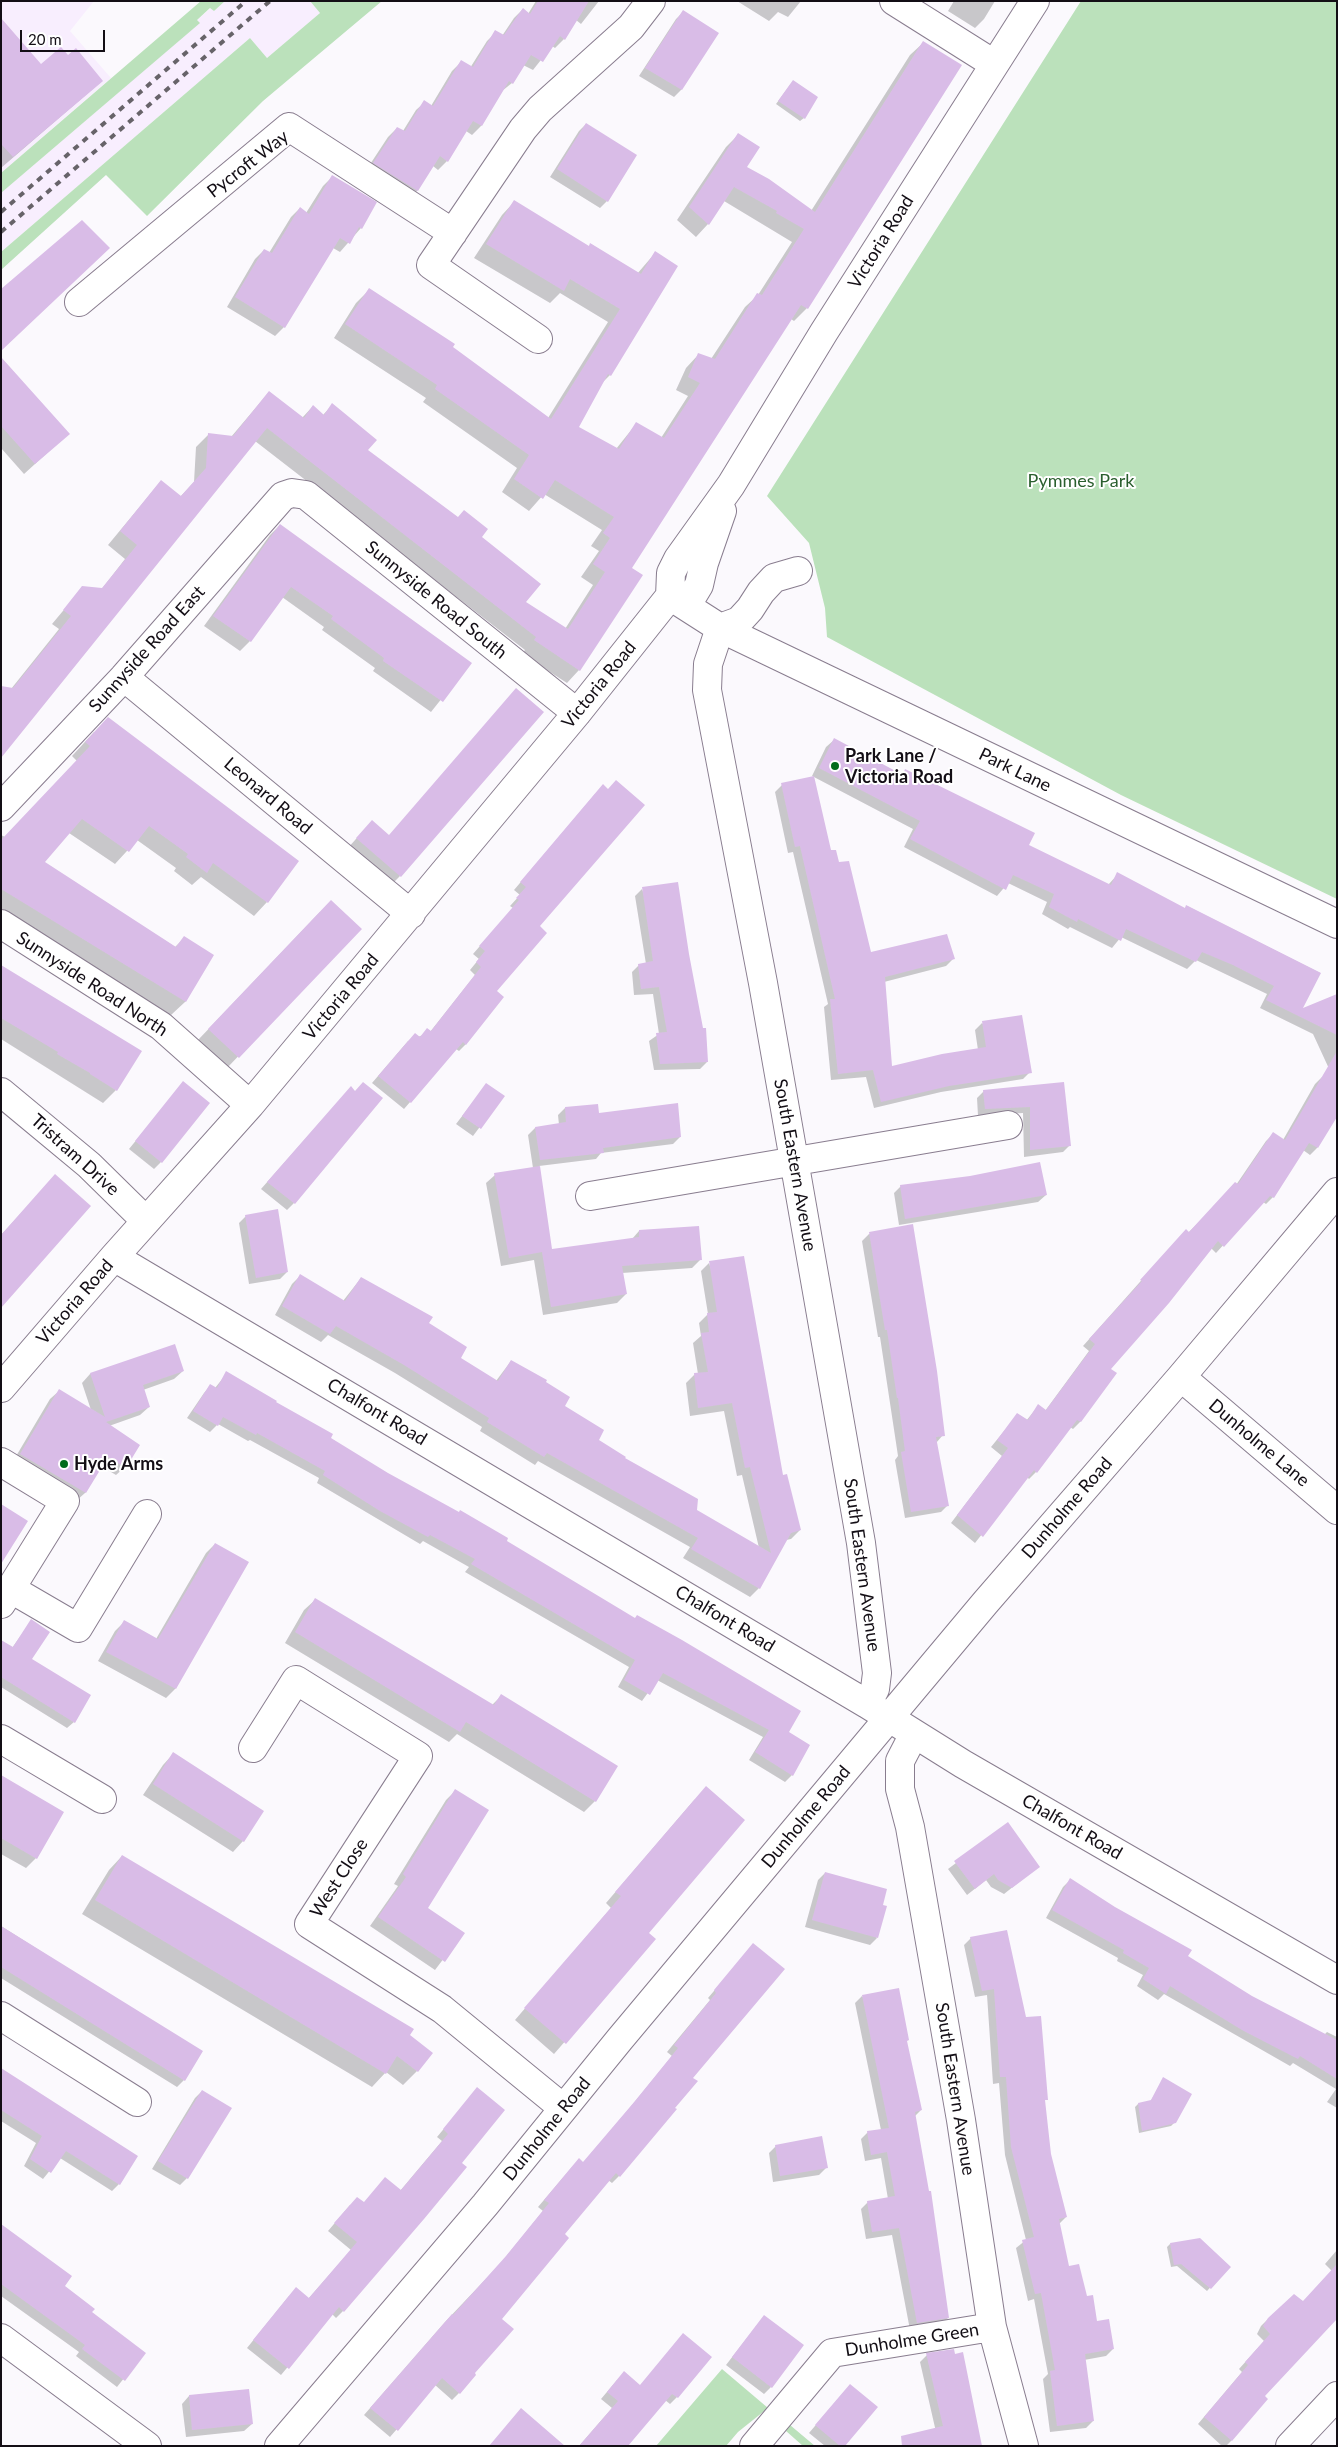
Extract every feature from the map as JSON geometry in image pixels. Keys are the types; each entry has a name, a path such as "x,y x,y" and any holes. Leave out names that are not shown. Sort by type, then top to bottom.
{"street":[{"path":"538,339 431,265 523,129 540,109 631,27 651,1"},
{"path":"894,1 994,64"},
{"name":"Victoria Road","path":"1,1388 114,1256 250,1105 577,713 670,596 671,573 678,558 731,485 824,332 1035,1"},
{"name":"Pycroft Way","path":"79,302 289,127 452,233"},
{"name":"Sunnyside Road East","path":"1,807 124,677 283,496 292,492"},
{"name":"Sunnyside Road South","path":"292,492 306,495 577,713"},
{"path":"720,628 739,621 750,610 760,592 774,578 798,571"},
{"name":"Park Lane","path":"670,596 720,628 1337,924"},
{"name":"South Eastern Avenue","path":"720,628 708,664 707,690 763,983 861,1543 877,1673 875,1689 878,1711"},
{"name":"Leonard Road","path":"124,677 411,914"},
{"name":"Sunnyside Road North","path":"1,924 161,1026 250,1105"},
{"name":"Tristram Drive","path":"1,1092 89,1165 146,1220"},
{"path":"590,1196 1008,1125"},
{"name":"Dunholme Road","path":"279,2446 486,2205 563,2108 791,1833 878,1711 985,1602 1181,1377 1337,1192"},
{"name":"Chalfont Road","path":"114,1256 914,1734 1337,1980"},
{"name":"Dunholme Lane","path":"1181,1377 1337,1510"},
{"path":"1,1462 65,1501 6,1596 78,1628 147,1514"},
{"name":"West Close","path":"253,1748 296,1680 418,1756 309,1924 442,2009 563,2108"},
{"name":"South Eastern Avenue","path":"914,1734 900,1761 900,1789 910,1827 961,2120 992,2327 1024,2446"},
{"path":"1,1739 102,1799"},
{"path":"1,2016 137,2102"},
{"name":"Dunholme Green","path":"754,2446 832,2353 992,2327"},
{"path":"1,2338 147,2446"},
{"path":"1290,2446 1337,2396"}],"shaded area":[{"path":"1,1 94,1 70,31 111,78 1,173"},
{"path":"225,1 310,1 320,13 267,58 250,38 1,252 1,193 199,23 197,20 211,8 214,11"}],"green space":[{"path":"201,1 225,1 214,11 210,8 197,20 200,23 1,193 1,173"},
{"path":"310,1 382,1 263,101 147,216 106,175 1,270 1,252 250,38 267,58 320,13"},
{"name":"Pymmes Park","path":"1081,1 1337,1 1337,899 1121,795 827,637 825,608 809,543 767,496"},
{"path":"722,2369 768,2408 738,2432 726,2446 656,2446"},
{"path":"790,2425 815,2446 803,2446 786,2431"}],"building":[{"path":"538,1 589,1 565,40 560,36 543,62 531,55 513,84 509,81 482,126 473,121 448,162 440,156 418,191 373,163 397,127 405,131 424,100 433,106 461,60 473,67 495,30 504,35 523,8 530,14"},
{"path":"683,10 719,33 682,90 645,68"},
{"path":"1,18 41,64 61,47 68,55 76,48 103,81 13,157 1,144"},
{"path":"923,41 962,65 808,309 801,305 632,568 643,575 580,671 534,640 536,637 267,428 1,758 1,686 13,688 71,616 63,610 82,586 102,588 137,545 120,531 161,480 181,496 206,468 208,433 233,436 269,391 304,418 313,405 324,415 332,403 377,440 368,450 458,517 464,510 488,529 482,537 541,584 526,602 568,629 605,572 593,564 610,538 603,533 614,517 555,480 543,499 514,479 529,455 435,389 437,385 345,324 369,288 455,344 453,347 551,419 620,309 570,279 564,291 486,244 514,200 589,246 590,243 641,274 655,251 678,266 611,376 608,374 579,427 619,449 636,422 664,438 700,383 688,377 698,353 715,359 757,293 762,295 804,229 776,213 777,211 734,187 709,225 689,207 738,133 760,147 747,167 769,179 815,212"},
{"path":"793,80 818,97 805,119 778,101"},
{"path":"586,123 637,155 608,202 557,169"},
{"path":"332,175 377,202 362,229 359,227 350,244 340,238 285,328 235,297 264,249 272,253 300,207 309,214"},
{"path":"82,220 110,248 1,351 1,289"},
{"path":"1,357 70,434 35,464 1,426"},
{"path":"280,524 472,663 443,702 383,661 384,658 331,619 333,616 291,587 251,642 213,616"},
{"path":"516,688 544,712 401,877 356,838 372,820 389,835"},
{"path":"108,717 299,861 268,903 213,863 207,873 186,857 188,854 149,826 129,852 82,819 45,862 176,947 184,936 214,955 186,1002 1,889 1,840 90,746 85,742"},
{"path":"834,738 903,775 905,769 1035,833 1029,845 1111,885 1117,872 1185,908 1186,905 1321,973 1303,1008 1337,994 1337,1035 1266,1000 1274,986 1233,965 1202,952 1196,962 1126,929 1121,941 1078,919 1077,922 1049,907 1054,894 1013,875 1006,890 910,839 920,821 819,768"},
{"path":"814,776 831,850 836,850 839,862 849,861 871,952 947,934 955,959 885,977 892,1066 942,1054 986,1047 982,1021 1022,1015 1032,1073 949,1086 881,1102 873,1070 838,1074 830,999 835,999 800,846 795,847 781,783"},
{"path":"616,780 645,805 540,926 547,933 497,991 504,997 466,1045 463,1042 411,1103 378,1076 415,1033 420,1037 427,1028 431,1031 481,967 476,962 485,951 479,946 519,900 516,898 526,887 520,882 603,784 608,789"},
{"path":"678,882 703,1028 706,1028 708,1062 660,1064 656,1033 667,1032 659,987 641,989 638,964 653,961 642,887"},
{"path":"331,900 362,929 239,1058 208,1029"},
{"path":"1,965 142,1051 117,1091 57,1054 58,1052 1,1018"},
{"path":"1337,1051 1337,1117 1318,1148 1309,1143 1274,1198 1270,1196 1224,1247 1218,1241 1169,1303 1111,1369 1117,1373 1081,1422 1077,1420 1037,1473 1034,1470 983,1537 957,1515 1008,1448 997,1440 1017,1413 1028,1420 1038,1404 1046,1410 1095,1344 1089,1339 1142,1281 1140,1280 1186,1229 1189,1232 1235,1182 1238,1184 1273,1132 1285,1140"},
{"path":"183,1081 210,1103 162,1163 135,1141"},
{"path":"363,1082 383,1098 295,1204 267,1182 351,1086 355,1091"},
{"path":"1064,1082 1071,1146 1030,1150 1030,1107 985,1109 983,1090"},
{"path":"486,1083 505,1096 481,1129 462,1116"},
{"path":"678,1103 681,1137 603,1148 604,1153 540,1160 535,1127 566,1122 565,1107 598,1104 599,1113"},
{"path":"1040,1162 1047,1195 905,1219 900,1185 970,1176"},
{"path":"540,1166 552,1249 639,1237 639,1230 699,1226 702,1260 622,1266 627,1294 551,1307 542,1252 509,1258 494,1173"},
{"path":"55,1174 91,1206 1,1308 1,1235"},
{"path":"278,1209 288,1272 256,1278 245,1215"},
{"path":"913,1224 937,1371 945,1436 936,1437 949,1506 911,1512 901,1452 905,1451 898,1398 869,1232"},
{"path":"744,1256 783,1475 787,1474 801,1530 791,1533 760,1589 691,1549 698,1538 547,1453 544,1457 487,1422 489,1418 404,1365 336,1326 330,1334 282,1306 300,1274 345,1301 361,1277 433,1317 429,1323 467,1347 461,1358 498,1381 511,1360 547,1380 546,1382 570,1397 565,1406 604,1430 599,1440 625,1458 698,1499 697,1510 771,1553 750,1467 745,1468 732,1403 698,1408 694,1373 708,1372 701,1333 709,1332 707,1313 717,1312 709,1261"},
{"path":"175,1344 184,1371 143,1385 150,1407 106,1422 140,1445 126,1468 108,1457 86,1493 20,1454 59,1389 105,1417 90,1373"},
{"path":"226,1371 333,1434 331,1438 388,1473 459,1512 460,1510 508,1538 507,1541 635,1618 637,1615 682,1640 801,1711 789,1732 810,1745 793,1776 755,1752 769,1730 663,1673 650,1695 624,1680 635,1660 471,1564 475,1559 430,1535 428,1537 380,1511 323,1475 325,1471 257,1433 256,1435 223,1417 218,1426 193,1411 210,1384 217,1388"},
{"path":"1,1504 28,1521 1,1564"},
{"path":"215,1543 249,1562 176,1689 106,1652 124,1620 158,1639"},
{"path":"315,1598 494,1705 501,1694 618,1766 596,1802 466,1722 460,1732 295,1632"},
{"path":"31,1619 50,1632 32,1659 91,1695 75,1723 1,1677 1,1640 13,1647"},
{"path":"173,1752 264,1811 244,1842 153,1784"},
{"path":"1,1775 64,1812 37,1859 1,1838"},
{"path":"706,1786 745,1820 649,1933 656,1939 566,2044 524,2008 621,1896 615,1892"},
{"path":"455,1789 489,1810 428,1908 465,1933 445,1962 378,1917 406,1877 403,1874"},
{"path":"1008,1822 1040,1867 1012,1888 998,1880 994,1874 975,1889 954,1861"},
{"path":"122,1855 414,2029 410,2035 433,2053 418,2072 397,2056 386,2074 95,1900"},
{"path":"825,1872 887,1889 883,1905 887,1906 878,1938 812,1920"},
{"path":"1070,1878 1115,1907 1192,1950 1188,1956 1252,1996 1337,2040 1337,2079 1300,2056 1298,2059 1242,2030 1170,1986 1166,1994 1143,1979 1149,1968 1123,1953 1124,1950 1052,1910"},
{"path":"1,1926 203,2051 185,2081 1,1967"},
{"path":"1007,1930 1026,2017 1041,2016 1048,2100 1045,2100 1051,2154 1067,2217 1059,2219 1069,2266 1079,2264 1087,2296 1093,2295 1097,2321 1109,2319 1114,2349 1085,2354 1094,2421 1057,2426 1050,2371 1055,2370 1041,2293 1035,2294 1022,2240 1034,2237 1011,2147 1006,2077 1000,2077 994,1989 982,1991 970,1937"},
{"path":"753,1943 785,1969 693,2078 698,2081 675,2108 677,2109 620,2177 616,2173 565,2234 569,2238 502,2319 514,2329 475,2373 476,2375 460,2394 442,2378 398,2431 370,2408 452,2314 506,2256 549,2203 544,2200 579,2158 583,2162 635,2101 678,2048 674,2045 716,1993 714,1990"},
{"path":"899,1988 909,2040 907,2041 922,2110 915,2112 929,2191 931,2191 949,2318 917,2323 899,2228 872,2232 867,2201 895,2196 887,2152 871,2155 867,2131 889,2128 862,1995"},
{"path":"1,2068 138,2156 120,2185 66,2151 51,2173 30,2159 42,2136 1,2110"},
{"path":"1163,2077 1192,2094 1176,2123 1142,2131 1138,2103 1151,2100"},
{"path":"477,2087 505,2110 462,2163 467,2167 344,2312 339,2307 289,2369 253,2340 296,2287 309,2298 357,2242 334,2223 357,2197 364,2202 385,2177 401,2190 448,2134 443,2129"},
{"path":"202,2090 232,2108 188,2179 158,2161"},
{"path":"822,2136 828,2168 780,2176 775,2145"},
{"path":"1,2224 72,2276 65,2286 95,2309 92,2312 146,2353 125,2381 82,2349 85,2345 1,2284"},
{"path":"1200,2238 1231,2267 1211,2289 1181,2264 1174,2265 1170,2243"},
{"path":"1337,2264 1337,2319 1265,2396 1268,2399 1232,2441 1204,2417 1248,2365 1245,2362 1270,2334 1263,2326 1268,2318 1294,2294 1303,2301"},
{"path":"764,2315 804,2345 772,2388 732,2357"},
{"path":"683,2333 712,2357 678,2398 672,2394 628,2446 579,2446 618,2401 607,2392 624,2371 640,2385"},
{"path":"954,2349 955,2354 963,2352 982,2446 902,2446 901,2436 943,2426 926,2353"},
{"path":"850,2384 878,2407 845,2446 840,2446 815,2425"},
{"path":"249,2389 253,2424 192,2430 189,2395"},
{"path":"521,2408 565,2446 489,2446"}],"railway":[{"path":"1,212 246,1"},
{"path":"1,232 270,1"}],"place":[{"name":"Park Lane / Victoria Road","path":"835,766"},
{"name":"Hyde Arms","path":"64,1464"}]}
